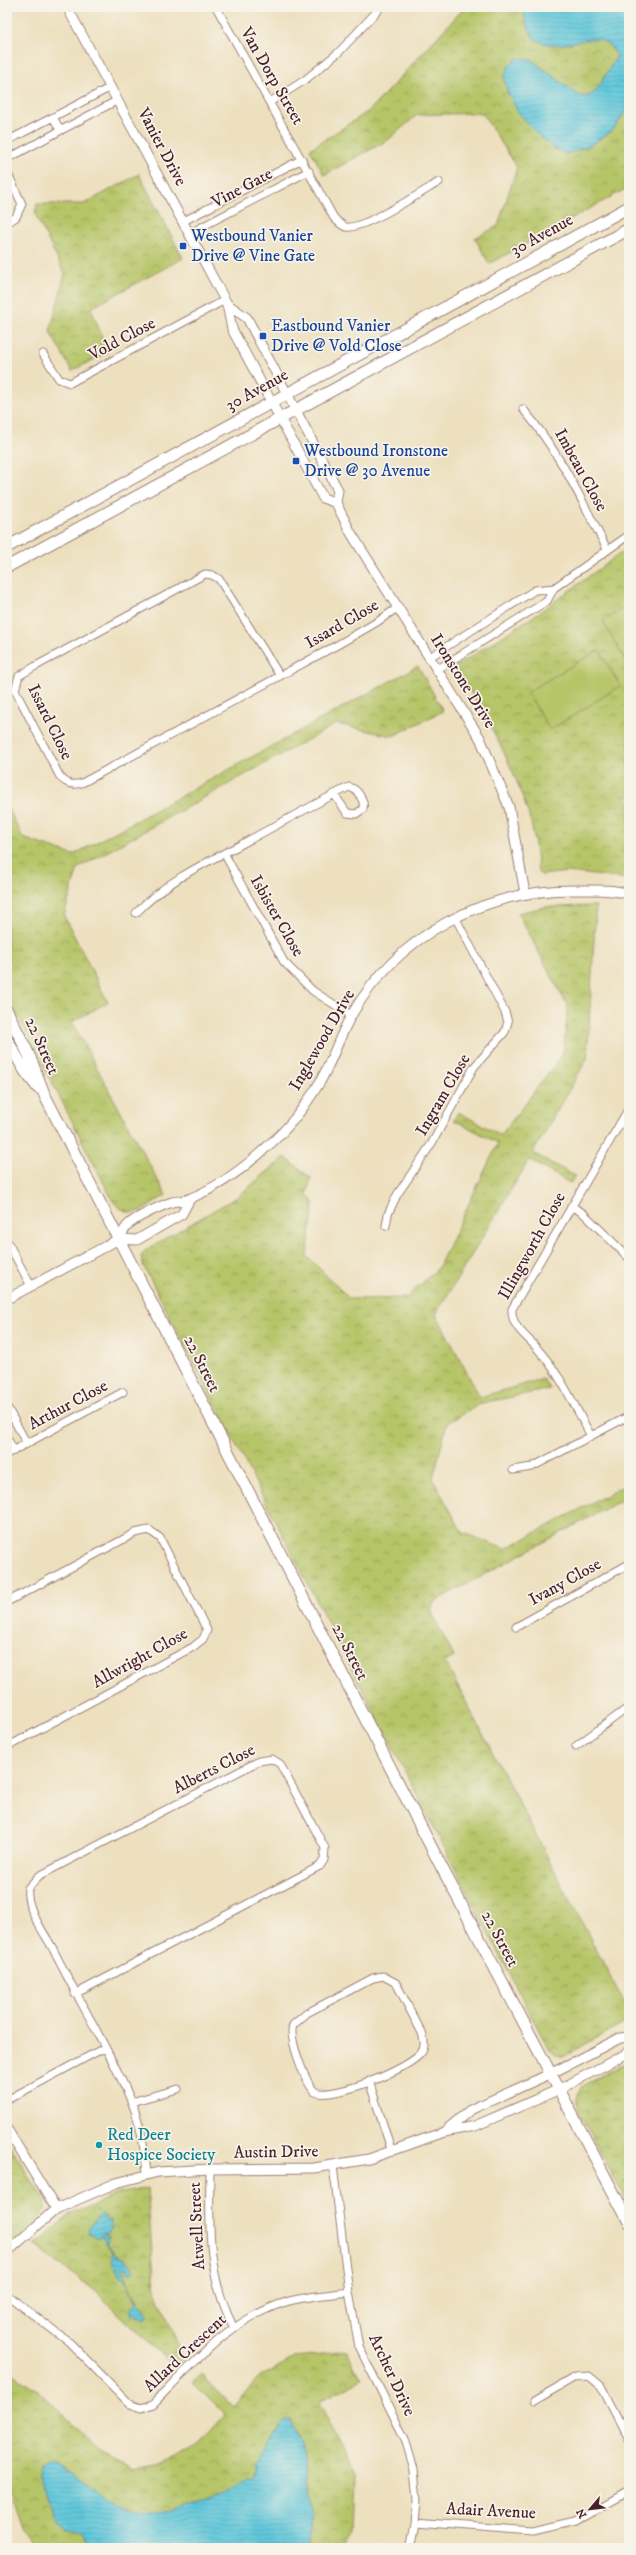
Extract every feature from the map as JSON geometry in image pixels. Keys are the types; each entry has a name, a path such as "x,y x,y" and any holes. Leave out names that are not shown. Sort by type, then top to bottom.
{"main road":[{"name":"30 Avenue","path":"7,547 629,207"},
{"name":"30 Avenue","path":"7,567 629,229"},
{"name":"22 Street","path":"7,1011 30,1055 45,1096 438,1859 552,2073 629,2222"},
{"name":"22 Street","path":"7,1040 25,1071 45,1096"}],"street":[{"name":"Vanier Drive","path":"67,7 184,221 226,302 232,329 280,418"},
{"name":"Van Dorp Street","path":"216,7 334,218 346,226 362,225 439,182"},
{"path":"270,102 305,80 339,52 380,7"},
{"path":"7,141 111,88"},
{"path":"7,159 118,100"},
{"path":"53,117 60,130"},
{"name":"Vine Gate","path":"184,221 302,159"},
{"name":"Vine Gate","path":"190,233 309,171"},
{"path":"7,172 22,199 22,204 16,217 7,223"},
{"path":"245,189 252,200"},
{"name":"Vanier Drive","path":"226,302 247,318 296,410"},
{"name":"Vold Close","path":"43,354 59,379 70,383 226,302"},
{"name":"Ironstone Drive","path":"296,410 338,490 336,502 351,533 397,608 475,728 502,784 514,826 525,893"},
{"name":"Imbeau Close","path":"523,410 540,429 559,457 607,549"},
{"path":"280,418 323,498 336,502"},
{"path":"438,669 547,601 554,588 607,549 629,535"},
{"name":"Issard Close","path":"280,676 219,579 212,575 205,574 19,676 15,690 59,775 65,782 76,785 280,676 377,622 397,608"},
{"path":"430,657 535,590 554,588"},
{"path":"136,913 169,884 334,794"},
{"name":"Isbister Close","path":"224,853 284,962 312,991 351,1015"},
{"name":"Inglewood Drive","path":"190,1199 182,1214 137,1240 120,1239 128,1224 166,1204 190,1199 246,1165 293,1121 320,1082 351,1015 397,957 419,939 455,917 484,904 525,893 558,889 609,890 629,894"},
{"name":"Ingram Close","path":"386,1226 388,1214 397,1195 432,1143 474,1067 502,1037 508,1027 506,1012 455,917"},
{"name":"Illingworth Close","path":"591,1436 562,1379 544,1356 515,1326 512,1317 514,1305 629,1108"},
{"path":"571,1206 583,1213 629,1258"},
{"path":"7,1299 120,1239"},
{"path":"7,1241 31,1286"},
{"name":"Arthur Close","path":"7,1438 10,1453 123,1392"},
{"name":"Arthur Close","path":"7,1407 27,1444"},
{"path":"513,1470 532,1467 629,1416"},
{"name":"Allwright Close","path":"7,1602 135,1533 149,1530 160,1538 207,1630 203,1640 193,1647 7,1747"},
{"name":"Ivany Close","path":"516,1627 629,1564"},
{"path":"576,1746 629,1707"},
{"name":"Alberts Close","path":"75,1994 320,1866 324,1860 325,1848 280,1764 272,1759 259,1761 39,1876 30,1883 27,1894 31,1907 75,1994 104,2048 131,2102 140,2129 147,2174"},
{"path":"388,1976 396,1983 422,2033 424,2045 416,2058 369,2082 327,2094 315,2092 306,2078 291,2029 296,2021 307,2013 373,1978 388,1976"},
{"path":"552,2073 620,2038 629,2037"},
{"path":"7,2100 104,2048"},
{"path":"560,2089 626,2054 629,2050"},
{"name":"Austin Drive","path":"444,2132 470,2110 552,2073"},
{"path":"369,2082 392,2152"},
{"path":"131,2102 178,2089"},
{"name":"Austin Drive","path":"7,2252 56,2209 103,2188 147,2174 210,2168 270,2169 333,2166 392,2152 444,2132 474,2126 560,2089"},
{"path":"7,2129 56,2209"},
{"name":"Archer Drive","path":"333,2166 349,2292 359,2346 398,2423 411,2455 416,2483 415,2522 410,2548"},
{"name":"Atwell Street","path":"210,2168 212,2265 215,2280 233,2326"},
{"name":"Allard Crescent","path":"7,2295 69,2342 136,2407 147,2407 153,2404 233,2326 257,2313 287,2302 349,2292"},
{"path":"534,2401 575,2377 589,2376 601,2386 629,2440"},
{"name":"Adair Avenue","path":"415,2522 509,2530 543,2529 575,2520 629,2491"}],"green space":[{"path":"465,7 629,7 629,187 489,264 475,238 498,226 517,167 482,113 417,115 388,140 324,175 310,149 369,111"},
{"path":"139,174 183,258 91,308 108,352 72,371 50,332 65,274 35,214 37,204 84,204"},
{"path":"629,547 629,879 568,872 541,875 538,871 531,823 517,781 499,742 455,667 540,612"},
{"path":"629,605 629,667 603,621"},
{"path":"599,650 620,686 550,730 527,692"},
{"path":"418,666 443,711 393,736 336,724 78,868 64,916 108,1002 72,1022 166,1195 140,1211 133,1212 120,1208 113,1201 7,995 7,806 23,838 73,855"},
{"path":"596,906 587,1059 533,1153 575,1176 570,1183 529,1160 436,1314 480,1397 543,1379 550,1389 482,1403 447,1423 433,1479 462,1532 505,1549 629,1483 629,1496 435,1601 431,1611 454,1657 445,1662 629,2012 629,2021 565,2055 555,2055 546,2044 143,1265 141,1256 147,1249 237,1197 285,1157 311,1178 307,1194 314,1204 307,1256 350,1299 406,1298 438,1268 498,1143 454,1120 458,1112 501,1135 563,1054 568,1007 518,913 544,907"},
{"path":"629,2061 629,2205 580,2115 577,2098 581,2087"},
{"path":"7,2140 46,2203 45,2210 7,2255"},
{"path":"147,2188 155,2288 183,2357 174,2367 94,2290 34,2245 68,2216 117,2194"},
{"path":"348,2351 354,2368 362,2379 319,2402 354,2471 352,2534 343,2548 36,2548 22,2527 7,2480 7,2369 46,2397 98,2449 134,2469 162,2464 195,2448 225,2415 193,2383 201,2374 233,2407 260,2377 296,2357"}],"water":[{"path":"523,7 629,7 629,107 613,130 589,146 566,154 553,148 536,133 518,112 507,91 504,78 509,65 518,58 532,60 578,95 586,97 596,91 617,56 603,41 596,39 553,45 535,40 526,23"},
{"path":"102,2213 107,2221 111,2220 111,2229 109,2232 102,2233 108,2236 107,2243 115,2255 125,2259 134,2270 130,2273 126,2267 123,2268 131,2290 126,2279 120,2277 112,2260 112,2252 101,2235 97,2238 88,2233 89,2227"},
{"path":"134,2298 147,2315 144,2320 131,2313 131,2308 136,2303"},
{"path":"284,2420 291,2420 304,2455 305,2489 314,2519 307,2548 89,2548 83,2533 67,2529 61,2523 51,2508 43,2489 40,2472 42,2466 52,2459 63,2466 66,2471 72,2473 79,2481 92,2490 106,2499 122,2506 138,2510 154,2511 188,2507 220,2496 247,2476 251,2477 256,2468 256,2460"}],"place":[{"name":"Westbound Vanier Drive @ Vine Gate","path":"183,246"},
{"name":"Eastbound Vanier Drive @ Vold Close","path":"263,336"},
{"name":"Westbound Ironstone Drive @ 30 Avenue","path":"296,461"},
{"name":"Red Deer Hospice Society","path":"99,2145"}]}
